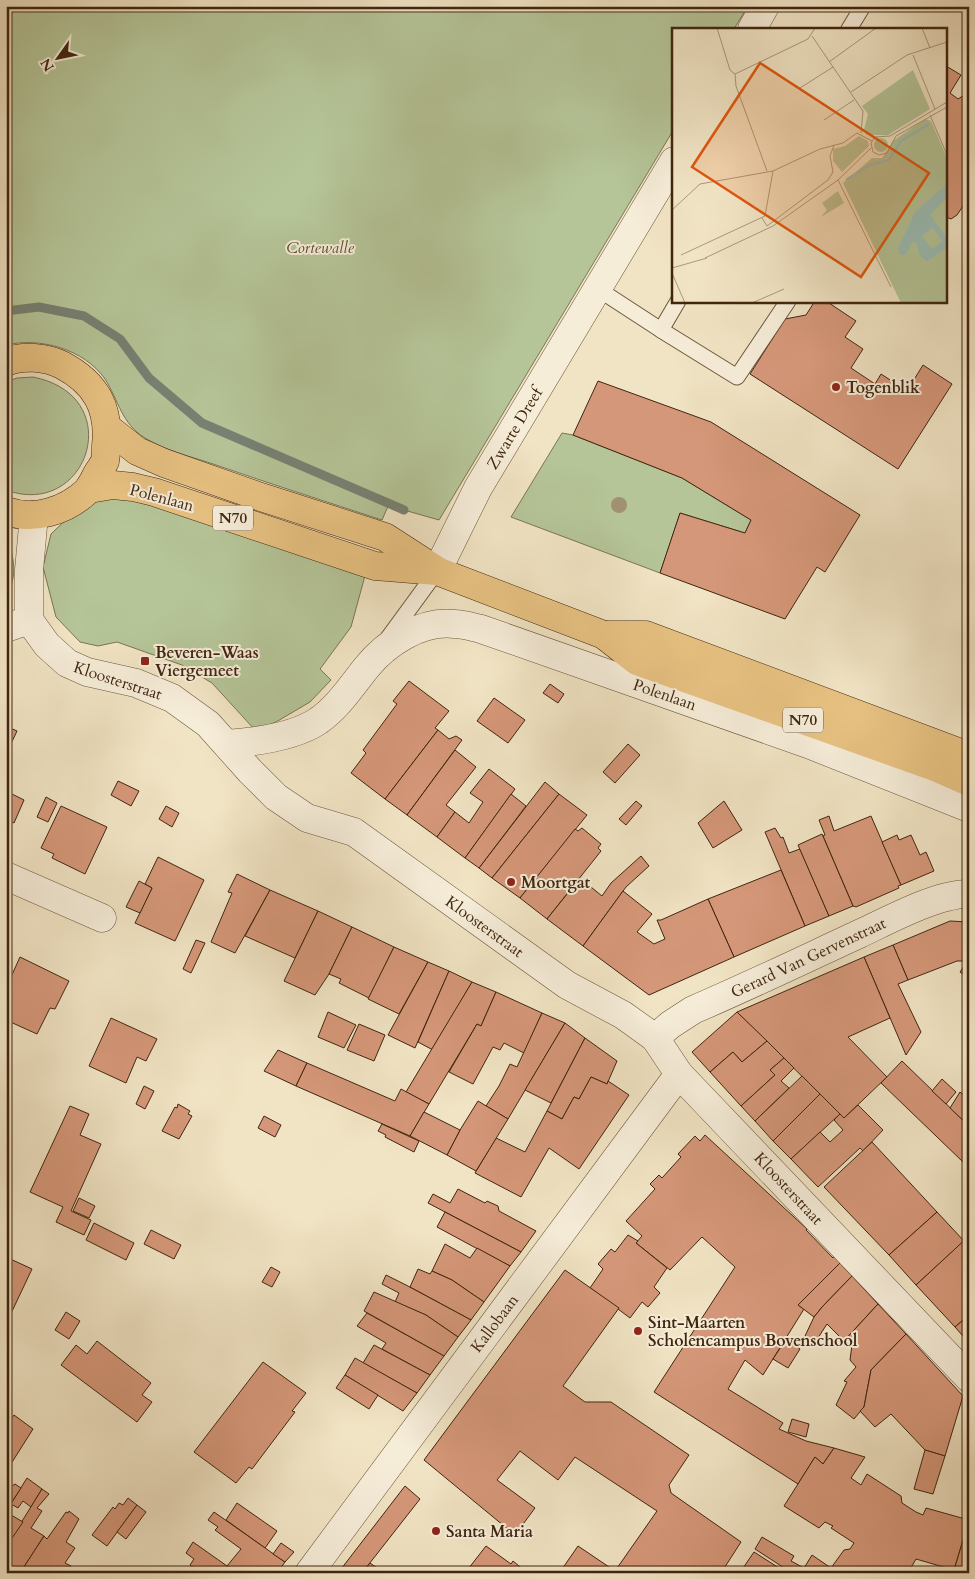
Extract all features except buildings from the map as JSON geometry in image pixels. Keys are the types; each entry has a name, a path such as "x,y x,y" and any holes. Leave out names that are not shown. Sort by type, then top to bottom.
{"main road":[{"name":"N70","path":"6,362 34,358 56,362 75,372 92,387 103,406 108,428 105,461 89,489 73,502 54,511 34,515 14,514 6,511"},
{"name":"Polenlaan","path":"108,428 138,451 164,463 385,538 437,571 604,635 637,661 926,764 969,782"},
{"name":"Polenlaan","path":"89,489 113,485 133,487 154,492 375,566 437,571"},
{"name":"Polenlaan","path":"604,635 646,635 969,756"}],"street":[{"path":"753,28 765,6"},
{"name":"Zwarte Dreef","path":"437,571 478,488 672,164"},
{"name":"Kloosterstraat","path":"34,515 28,570 18,624 47,645 67,663 87,672 136,683 172,698 208,724 276,797 307,818 354,832 567,985 607,1005 655,1038 679,1074 969,1378"},
{"name":"Polenlaan","path":"226,744 248,743 285,735 317,722 341,701 383,651 406,635 430,626 454,623 481,629 808,744 969,808"},
{"path":"6,876 102,918"},
{"name":"Gerard Van Gervenstraat","path":"655,1038 670,1025 693,1010 885,921 942,899 969,894"},
{"name":"Kallobaan","path":"309,1573 679,1074"}],"lane":[{"path":"850,28 863,6"},
{"path":"598,289 737,377 787,302"},
{"path":"661,330 677,302"},
{"path":"367,668 437,571"}],"green space":[{"name":"Cortewalle","path":"6,6 748,6 735,28 672,28 672,132 439,520 389,504 382,520 162,447 145,438 131,426 125,419 105,379 85,360 73,353 47,344 19,343 6,345"},
{"path":"33,377 63,389 81,407 88,429 86,452 76,472 58,488 35,495 6,490 6,382 17,378"},
{"path":"562,433 573,435 682,478 751,520 745,533 680,513 660,573 511,517"},
{"path":"114,491 366,572 351,627 320,669 331,680 310,702 276,722 255,730 212,683 182,665 117,642 98,646 80,642 56,617 43,567 51,534 78,508"},
{"path":"6,535 13,560 14,573 6,594"}],"waterway":[{"path":"6,311 39,307 84,316 120,339 149,378 202,423 404,510"}],"place":[{"name":"Togenblik","path":"836,387"},
{"name":"Beveren-Waas Viergemeet","path":"145,661"},
{"name":"Moortgat","path":"511,882"},
{"name":"Sint-Maarten Scholencampus Bovenschool","path":"638,1331"},
{"name":"Santa Maria","path":"436,1531"}]}
